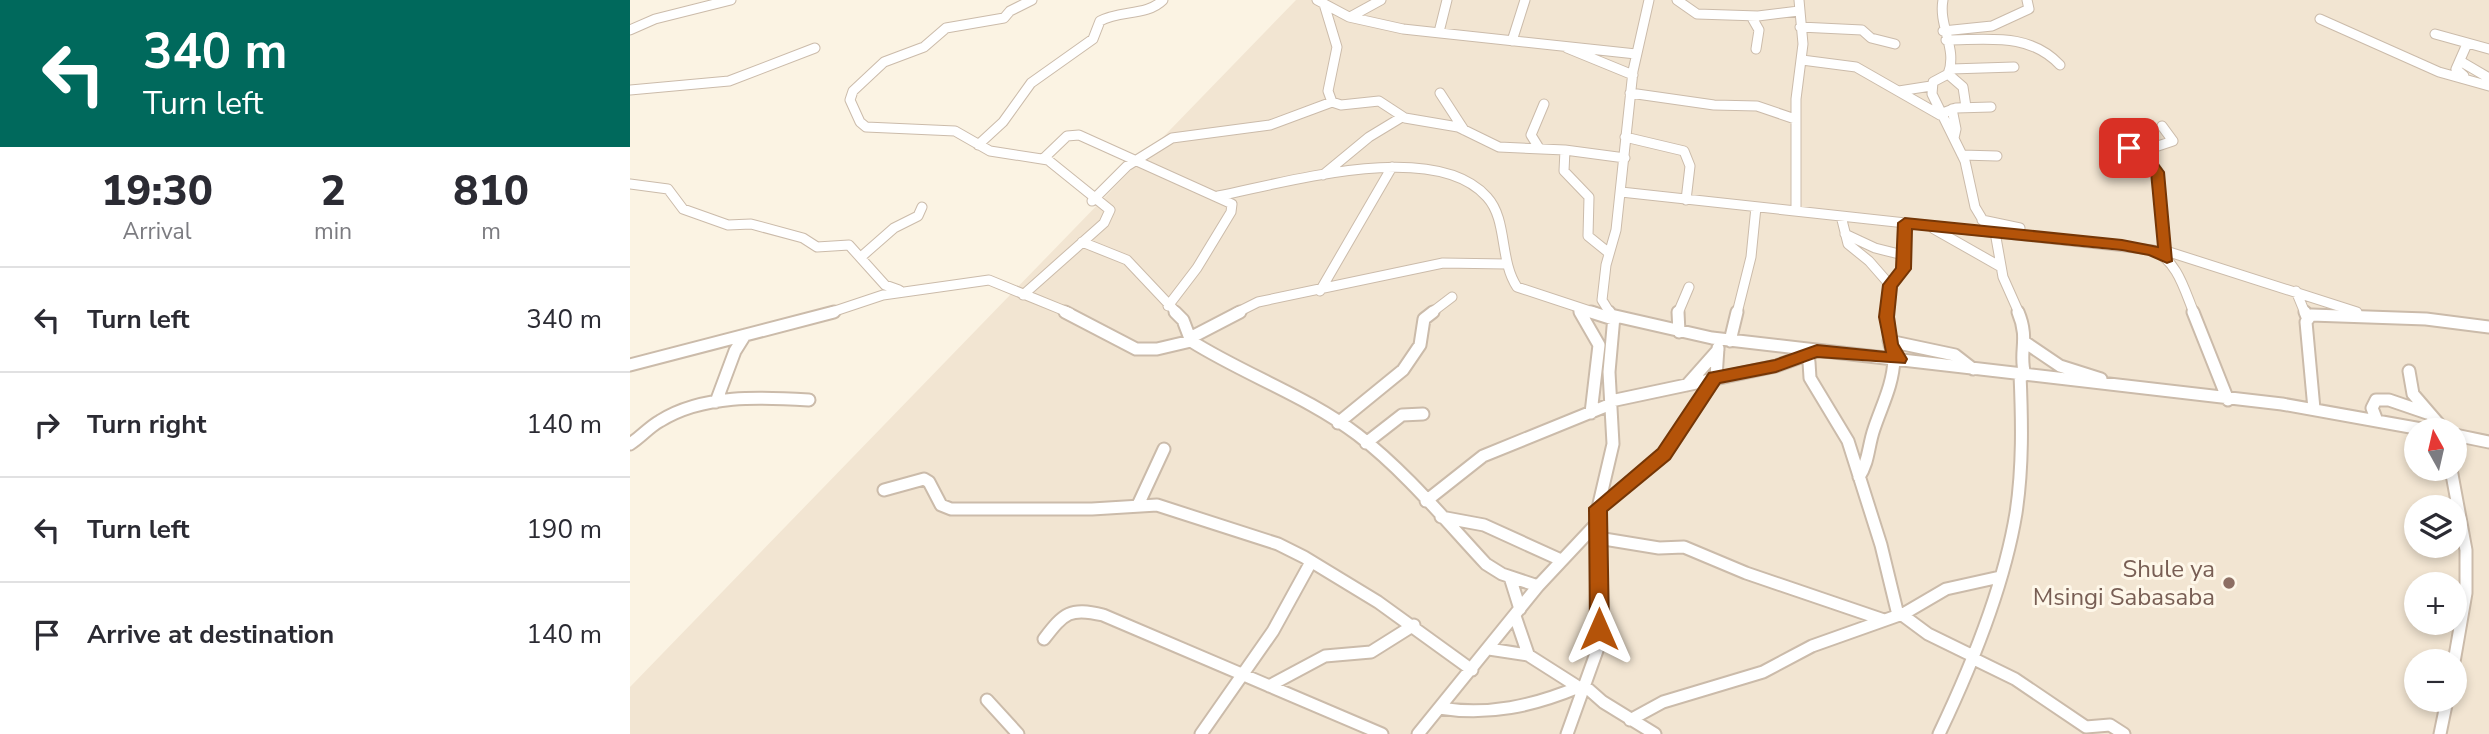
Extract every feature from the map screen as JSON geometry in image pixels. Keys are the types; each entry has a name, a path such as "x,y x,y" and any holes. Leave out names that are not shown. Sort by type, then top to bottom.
{"street":[{"path":"630,30 649,20 731,0"},
{"path":"1023,295 1083,242 1111,214 1110,210 1092,201 1057,164 1044,159 990,151 955,131 866,127 860,122 850,95 884,62 924,47 946,28 1004,18 1010,11 1032,0"},
{"path":"978,145 1003,122 1031,83 1093,39 1100,21 1125,10 1154,9 1163,0"},
{"path":"1350,17 1381,0"},
{"path":"1438,32 1447,0"},
{"path":"1512,41 1525,0"},
{"path":"1567,734 1599,645 1598,508 1613,444 1613,318 1602,300 1609,253 1616,230 1636,54 1649,0"},
{"path":"1678,0 1697,15 1751,16 1799,11"},
{"path":"1796,211 1796,97 1802,60 1798,0"},
{"path":"1942,0 1940,11 1949,72 1965,88 1966,107"},
{"path":"1945,36 2008,21 2029,9 2027,0"},
{"path":"1320,2 1350,17 1403,29 1636,54"},
{"path":"1320,2 1337,47 1328,91 1332,102"},
{"path":"1365,10 1385,24"},
{"path":"1751,16 1759,30 1756,48"},
{"path":"2320,19 2439,72 2489,86"},
{"path":"1800,27 1862,30 1871,38 1895,44"},
{"path":"2435,34 2489,49"},
{"path":"1945,36 2031,41 2047,49 2060,65"},
{"path":"1558,44 1633,75"},
{"path":"2466,44 2456,71 2468,80"},
{"path":"630,90 729,81 814,48"},
{"path":"1802,60 1856,67 1941,115"},
{"path":"2460,61 2489,78"},
{"path":"1899,91 1931,86 1949,72 2014,67"},
{"path":"1931,86 1941,115 1969,170 1975,207 1992,232 2007,290 2024,326 2026,343 2022,360 2022,429 2016,513 2000,577 1972,657 1939,734"},
{"path":"1440,93 1441,99 1464,130"},
{"path":"1630,93 1720,104 1750,103 1774,109 1796,119"},
{"path":"1774,109 1796,97"},
{"path":"1092,201 1134,161 1172,138 1270,125 1332,102 1342,105 1379,101 1402,117 1464,130 1492,145 1565,150 1625,159"},
{"path":"1539,148 1531,135 1544,104"},
{"path":"1941,115 1952,109 1991,107"},
{"path":"1952,109 1956,129 1954,138"},
{"path":"1322,176 1369,137 1402,117"},
{"path":"2162,126 2173,141 2149,149 2161,183 2166,254 2190,298 2228,400"},
{"path":"2141,133 2127,144 2153,164"},
{"path":"1044,159 1073,135 1099,142 1134,161 1232,204 1231,212 1197,268 1168,306"},
{"path":"1625,138 1684,151 1690,166 1686,200"},
{"path":"1565,150 1564,171 1589,197 1584,228 1586,235 1591,243 1609,253"},
{"path":"1962,155 1997,156"},
{"path":"1218,197 1322,176 1392,167 1451,175 1487,197 1500,225 1512,282 1522,291 1613,318 1723,344 1811,354 1897,359 2108,384 2314,409 2404,426"},
{"path":"1320,291 1392,167"},
{"path":"630,184 668,189 683,209 736,227 751,224 803,238 817,247 849,245 885,285 903,291"},
{"path":"1621,192 2153,250 2296,290 2370,317"},
{"path":"860,257 898,225 918,216 922,207"},
{"path":"1598,508 1664,454 1716,377 1723,344 1751,257 1756,207"},
{"path":"1841,216 1848,244 1869,261 1890,285"},
{"path":"1982,219 2050,237"},
{"path":"1859,477 1868,464 1876,425 1882,415 1897,359 1889,341 1886,317 1890,285 1904,269 1905,223"},
{"path":"1928,226 2001,267"},
{"path":"1844,234 1875,248 1903,255"},
{"path":"1083,242 1123,257 1185,326 1190,339 1338,423 1366,443 1486,564 1510,577 1538,586"},
{"path":"630,365 807,321 903,291 989,280 1091,323 1136,349 1157,349 1190,339 1258,302 1443,263 1464,261 1507,264"},
{"path":"1679,332 1678,309 1689,287"},
{"path":"2296,290 2307,317 2314,409"},
{"path":"1338,423 1348,412 1392,382 1409,364 1420,344 1424,318 1452,296"},
{"path":"1579,309 1597,337 1599,345 1591,412"},
{"path":"2307,317 2320,314 2426,319 2489,327"},
{"path":"1169,345 1185,326"},
{"path":"716,402 734,351 745,335"},
{"path":"1889,341 1955,355 1973,369"},
{"path":"2026,343 2060,366 2092,375 2108,384"},
{"path":"1687,385 1723,344"},
{"path":"1426,501 1483,456 1611,402 1776,366 1811,354"},
{"path":"1811,354 1810,378 1844,431 1899,615 1928,634 2015,679 2086,727 2110,725 2124,734"},
{"path":"2022,360 2044,377"},
{"path":"2409,371 2413,394 2432,418"},
{"path":"630,444 665,418 716,402 809,400"},
{"path":"2376,421 2372,408 2376,400 2389,400 2427,413"},
{"path":"1366,443 1402,415 1423,414"},
{"path":"2468,438 2489,442"},
{"path":"1138,505 1164,449"},
{"path":"884,490 924,479 929,482 941,505 951,509 1091,509 1157,505 1278,544 1414,625 1472,670"},
{"path":"2453,481 2466,550 2466,593 2456,649"},
{"path":"1441,517 1484,525 1561,560"},
{"path":"1418,734 1538,586 1598,522"},
{"path":"1598,538 1659,548 1684,547 1746,573 1884,620"},
{"path":"1201,734 1284,614 1311,562"},
{"path":"1510,577 1528,654"},
{"path":"1630,720 1663,702 1763,671 1812,646 1899,615 1946,589 2000,577"},
{"path":"1044,639 1066,612 1080,609 1103,615 1382,734"},
{"path":"1269,686 1325,656 1371,652 1414,625"},
{"path":"1499,637 1514,649 1528,654 1655,734"},
{"path":"1489,649 1514,649"},
{"path":"1439,708 1472,715 1489,713 1528,705 1583,688"},
{"path":"987,700 1018,734"},
{"path":"2441,734 2445,712"}],"shaded area":[{"path":"1296,0 2489,0 2489,734 630,734 630,687"}],"place":[{"name":"Shule ya Msingi Sabasaba","path":"2229,583"}],"route":[{"path":"1599,629 1598,508 1632,477 1664,454 1715,378 1776,366 1817,351 1899,359 1890,345 1886,317 1890,285 1904,269 1905,223 2122,245 2153,250 2167,258 2158,172 2148,159 2129,148"}]}
